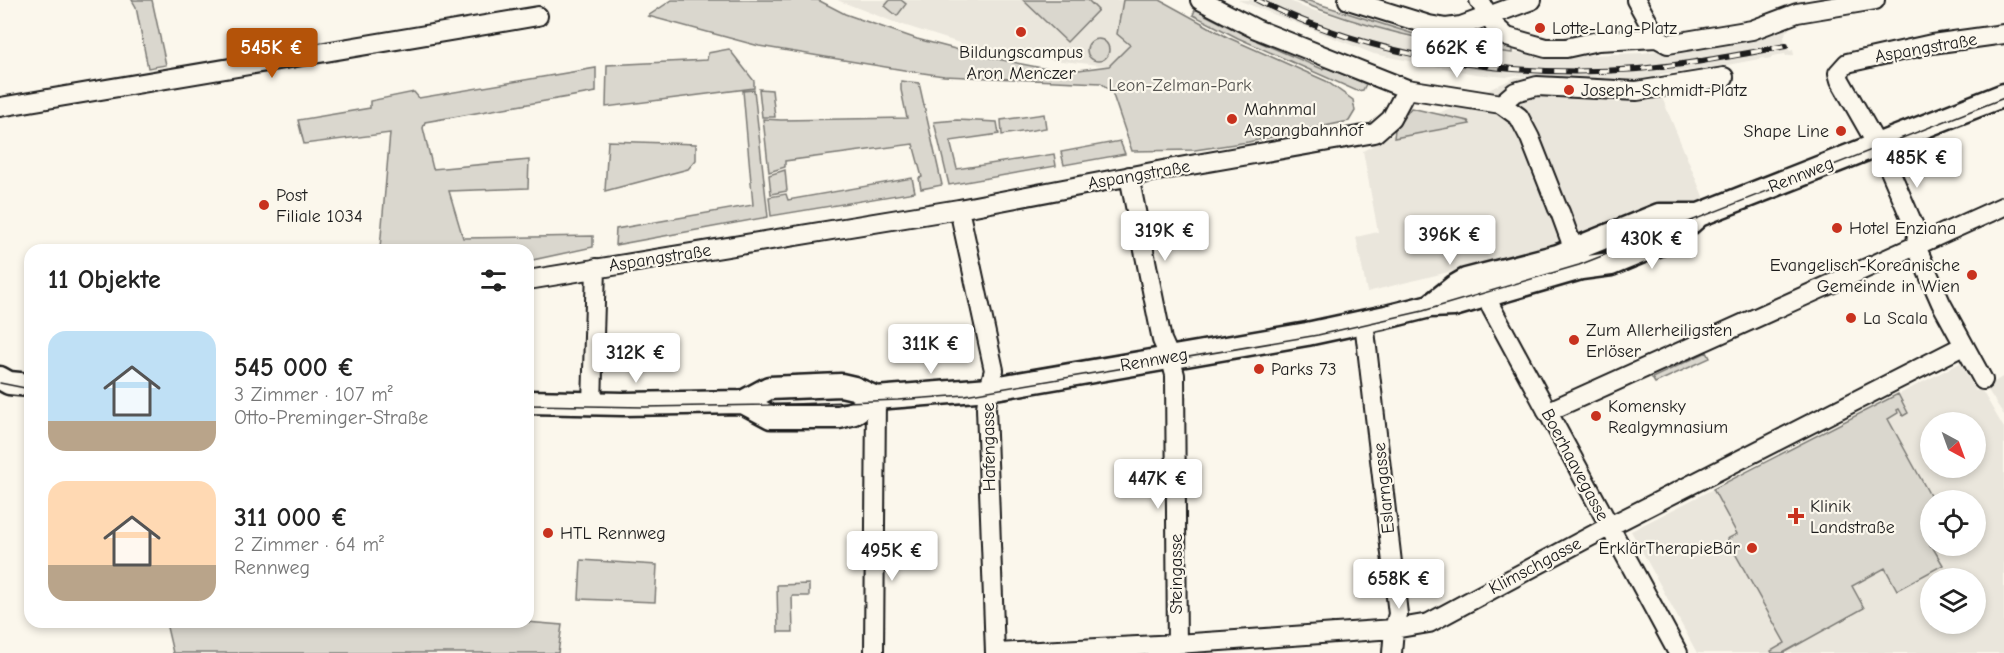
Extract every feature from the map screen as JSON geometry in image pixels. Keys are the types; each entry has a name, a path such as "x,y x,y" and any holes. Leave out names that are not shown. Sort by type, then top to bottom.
{"main road":[{"name":"Rennweg","path":"743,402 769,387 841,385 876,398 989,389 1364,322 1430,306 1454,306 1487,297 1577,259 1659,215 1699,215 2004,95"},
{"name":"Rennweg","path":"1430,306 1454,286 1478,276 1539,262 1577,259"},
{"name":"Rennweg","path":"534,402 592,404 743,402 771,417 839,417 854,413 876,398"}],"street":[{"path":"1200,0 1256,29 1407,89 1501,104 1519,117 1530,138 1577,259"},
{"path":"1348,0 1437,27 1454,28 1483,8 1532,0"},
{"path":"1636,0 1657,38"},
{"path":"1483,8 1502,33 1511,39 1546,48 1566,48 1585,42 1657,38 1668,44 1752,30 1794,6 1875,0"},
{"path":"0,107 538,16"},
{"name":"Aspangstraße","path":"1877,145 1840,80 1838,73 1847,63 1932,44 2004,34"},
{"path":"1501,104 1515,92 1537,86 1636,91 1724,77"},
{"name":"Aspangstraße","path":"534,279 959,209 1129,176 1375,134 1391,119 1407,89"},
{"path":"1877,145 1917,233 1916,246 1941,303 1983,380"},
{"name":"Steingasse","path":"1129,176 1162,340 1175,375 1177,649"},
{"path":"1547,412 2004,206"},
{"name":"Hafengasse","path":"959,209 994,370 986,408 996,653"},
{"path":"592,404 596,268"},
{"path":"1487,297 1492,274"},
{"name":"Boerhaavegasse","path":"1487,297 1608,527 1678,653"},
{"name":"Eslarngasse","path":"1364,322 1398,614 1392,653"},
{"name":"Klimschgasse","path":"996,653 1177,649 1394,629 1430,623 1608,527 1963,345"},
{"path":"874,653 876,398"}],"shaded area":[{"name":"Bildungscampus Aron Menczer","path":"837,0 1123,0 1117,34 1130,44 1109,66 1034,58 975,48 894,22"},
{"path":"1238,0 1288,0 1305,8 1423,41 1525,54 1643,53 1767,33 1768,35 1781,32 1780,28 1788,26 1789,30 1786,31 1784,38 1786,45 1790,51 1793,50 1794,55 1786,56 1785,54 1717,67 1660,74 1663,100 1707,206 1367,292 1356,237 1378,232 1363,151 1516,77 1537,77 1475,74 1374,54"},
{"name":"Klinik Landstraße","path":"1960,363 1976,391 1981,389 2004,428 2004,653 1697,653 1631,531"},
{"path":"2004,376 2004,415 1986,387"}],"green space":[{"path":"132,0 152,0 166,65 148,68 136,7"},
{"name":"Leon-Zelman-Park","path":"672,0 818,0 845,14 917,39 982,56 1042,68 1071,71 1109,66 1130,45 1117,34 1123,0 1160,0 1229,38 1326,81 1353,100 1355,111 1349,121 1248,142 1195,150 1132,151 1112,92 1101,83 944,76 916,72 759,46 648,16"},
{"path":"890,0 901,0 906,4 897,16 885,6"},
{"path":"1023,0 1088,0 1098,10 1067,42"},
{"path":"1295,0 1306,0 1433,40 1435,36 1446,36 1486,26 1499,43 1512,47 1512,53 1484,50 1401,34 1348,19"},
{"path":"1200,9 1206,13 1205,15 1247,36 1251,34 1257,41 1322,69 1326,67 1366,84 1363,90 1357,91 1238,38 1193,15 1195,10"},
{"path":"1098,39 1106,42 1109,50 1106,58 1098,61 1090,58 1087,50 1090,42"},
{"path":"729,49 754,81 754,88 606,107 607,65 707,60 708,53"},
{"path":"596,68 596,92 425,122 423,128 433,169 529,160 528,188 449,191 463,238 593,236 593,247 534,260 534,244 380,244 390,133 304,144 298,120 370,108 370,101 414,92 419,98"},
{"path":"901,81 919,83 942,185 921,189 919,178 922,177 913,144 785,161 785,167 769,172 763,119 907,118"},
{"path":"759,89 772,90 775,117 762,117"},
{"path":"754,90 768,217 615,245 616,229 753,205 743,91"},
{"path":"1411,108 1468,121 1470,124 1394,138 1395,129"},
{"path":"1044,114 1046,128 1002,135 1001,120"},
{"path":"957,120 997,122 999,134 950,141 957,169 1054,154 1056,166 949,185 934,122"},
{"path":"608,141 696,144 696,160 688,169 605,191"},
{"path":"1120,141 1125,154 1064,165 1061,152"},
{"path":"785,170 787,191 771,194 769,175"},
{"path":"912,178 915,192 771,216 769,197 786,194 788,200"},
{"path":"1707,352 1710,358 1655,383 1652,378"},
{"path":"1898,394 1908,413 1903,416 1899,409 1898,413 1888,419 1927,490 1920,490 1920,556 1938,556 1943,565 1937,568 1920,568 1920,578 1897,590 1885,568 1852,586 1864,608 1783,653 1772,653 1771,651 1785,643 1727,539 1737,534 1713,489"},
{"path":"581,560 657,565 655,602 579,599"},
{"path":"809,584 809,596 792,596 793,632 778,632 777,585"},
{"path":"534,623 562,625 558,653 173,653 167,628 534,628"}],"tram line":[{"path":"534,405 644,407 768,405 965,395 1318,335 1423,311 1579,265 2004,98"},
{"path":"0,383 24,388"}],"railway":[{"path":"1257,0 1347,37 1395,50 1491,67 1540,71 1638,69 1786,46"}],"place":[{"name":"Lotte-Lang-Platz","path":"1540,28"},
{"name":"Bildungscampus Aron Menczer","path":"1021,32"},
{"name":"Joseph-Schmidt-Platz","path":"1569,90"},
{"name":"Mahnmal Aspangbahnhof","path":"1232,119"},
{"name":"Shape Line","path":"1841,131"},
{"name":"Post Filiale 1034","path":"264,205"},
{"name":"Hotel Enziana","path":"1837,228"},
{"name":"Evangelisch-Koreanische Gemeinde in Wien","path":"1972,275"},
{"name":"La Scala","path":"1851,318"},
{"name":"Zum Allerheiligsten Erlöser","path":"1574,340"},
{"name":"Parks 73","path":"1259,369"},
{"name":"Komensky Realgymnasium","path":"1596,416"},
{"name":"Klinik Landstraße","path":"1796,516"},
{"name":"HTL Rennweg","path":"548,533"},
{"name":"ErklärTherapieBär","path":"1752,548"}]}
